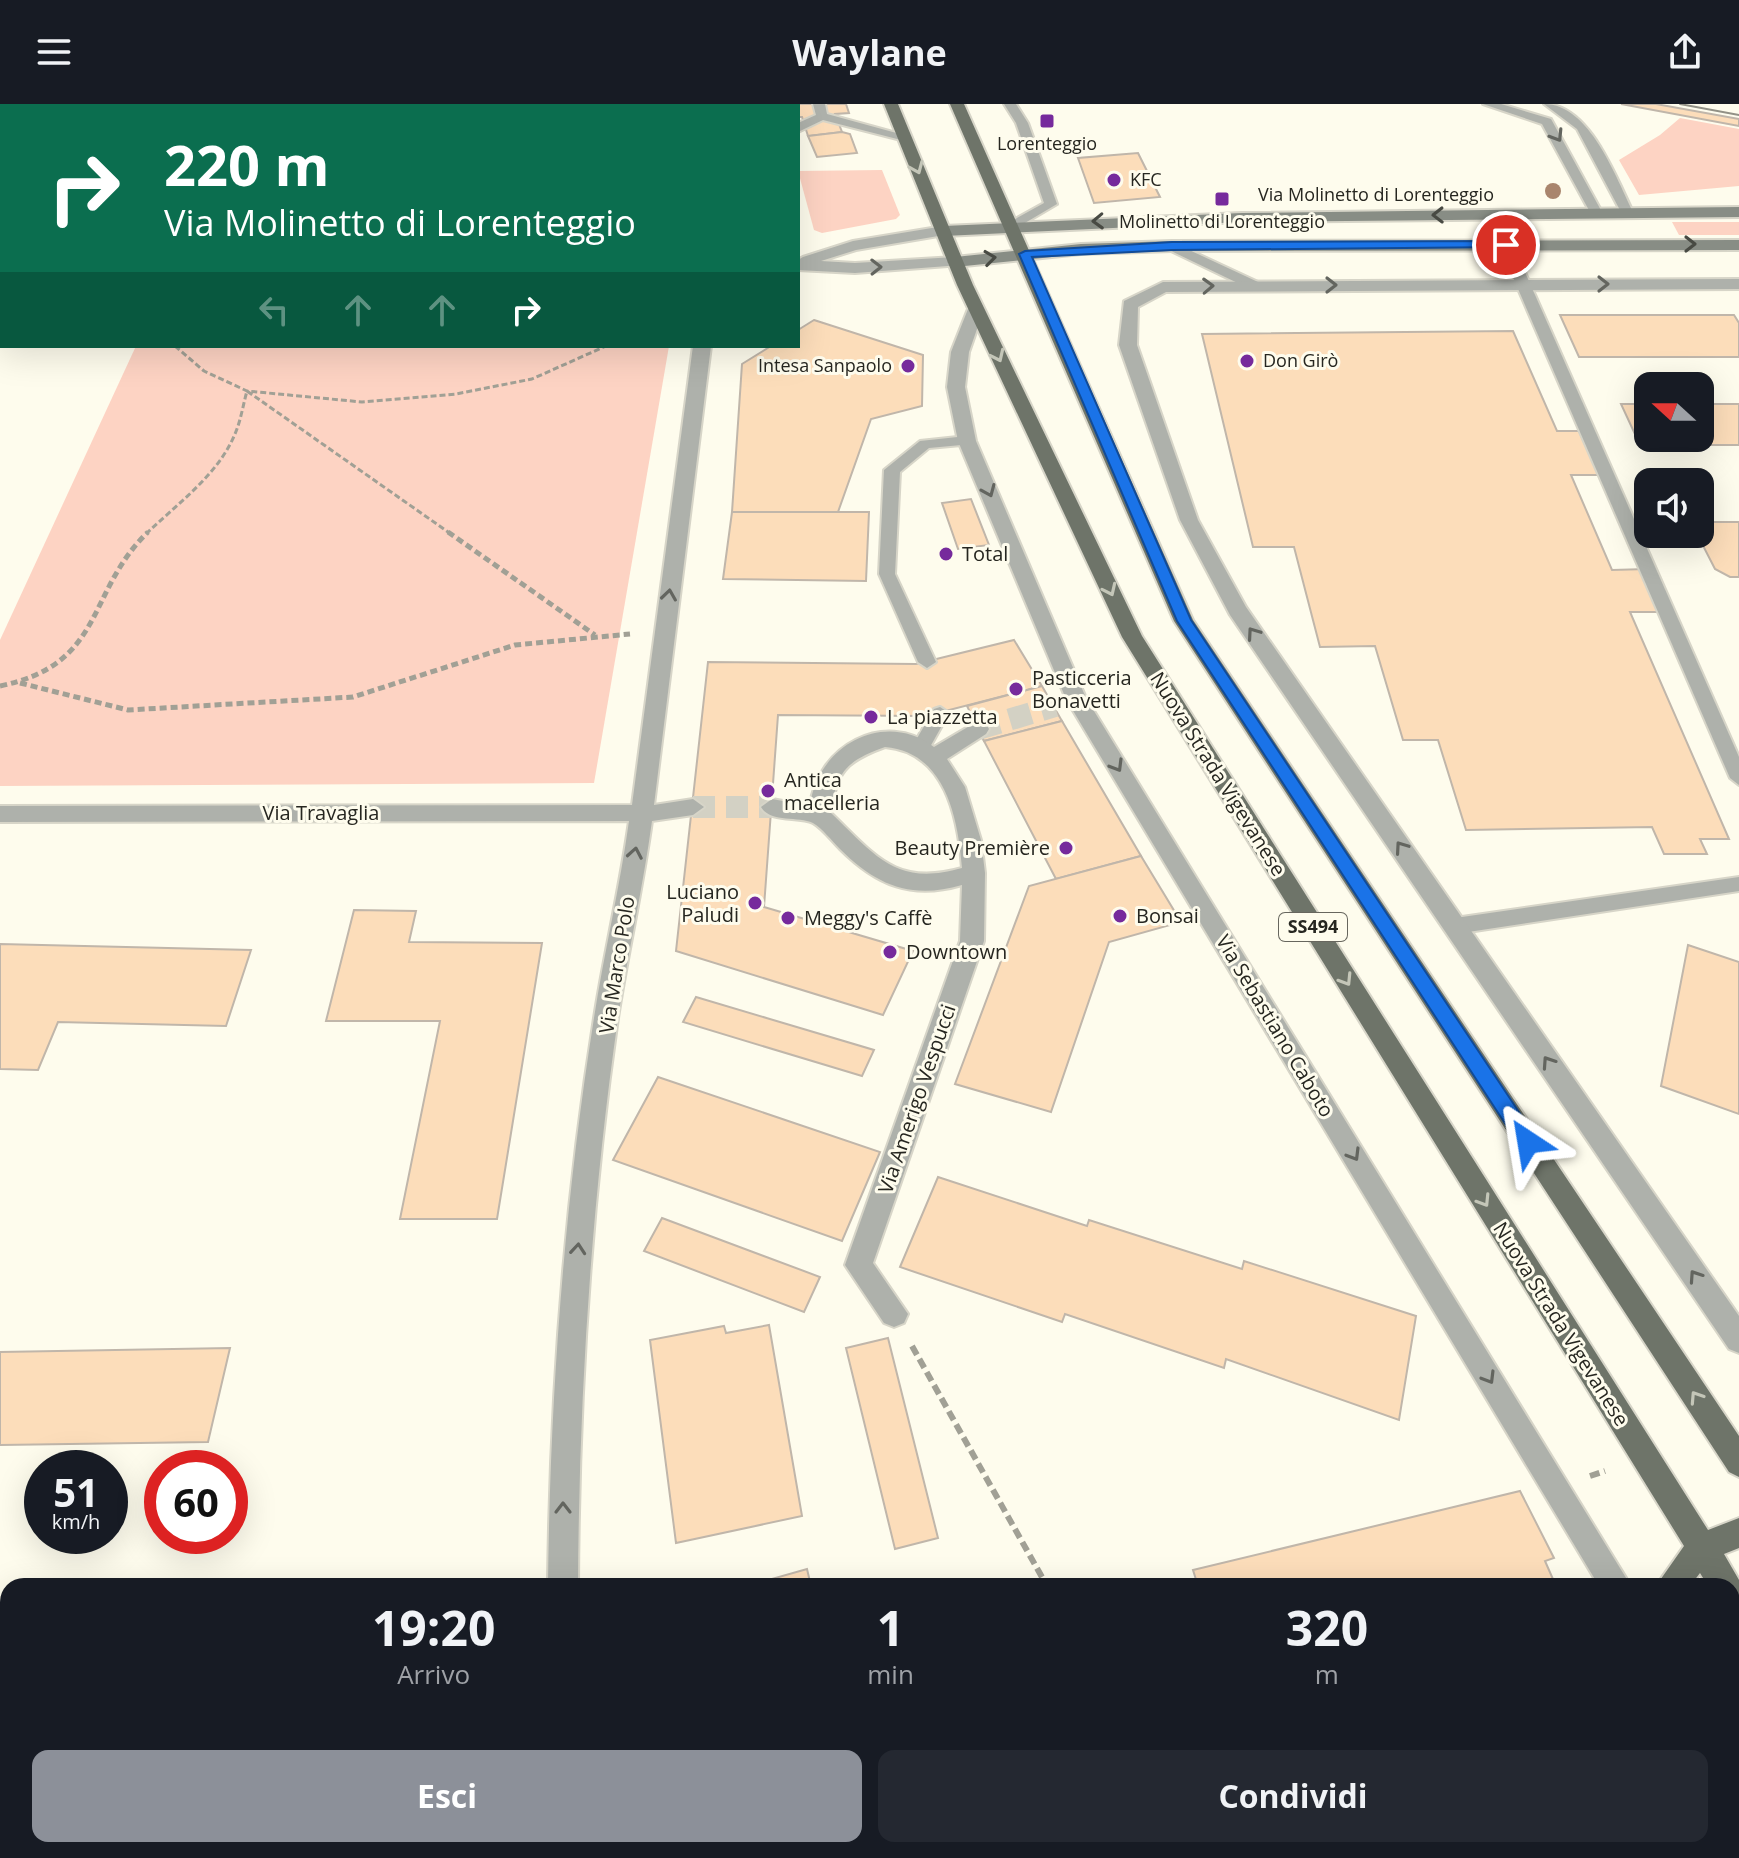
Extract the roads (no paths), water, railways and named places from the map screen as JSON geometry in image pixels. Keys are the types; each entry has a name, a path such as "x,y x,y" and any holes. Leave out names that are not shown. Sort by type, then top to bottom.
{"main road":[{"path":"891,104 944,231"},
{"path":"957,104 1013,226"},
{"name":"SS494","path":"1013,226 1184,621 1739,1462"},
{"name":"SS494","path":"944,231 955,262"},
{"name":"Nuova Strada Vigevanese","path":"955,262 1132,637 1721,1578"},
{"path":"1677,1578 1701,1548 1739,1533"}],"street":[{"name":"Via Molinetto di Lorenteggio","path":"944,231 1217,217 1739,212"},
{"path":"1586,245 1623,234 1629,225 1628,214"},
{"path":"1323,216 1313,220 1307,230 1312,238 1329,245"},
{"path":"800,263 853,246 944,231"},
{"path":"800,264 869,267 1172,246 1739,245"},
{"path":"1739,284 1163,287 1130,305 1128,345 1189,520 1237,610 1739,1340"},
{"name":"Via Sebastiano Caboto","path":"976,309 960,352 956,387 967,441 1066,703 1611,1578"},
{"name":"Via Marco Polo","path":"563,1578 564,1457 579,1241 606,1019 642,813 702,348"},
{"path":"927,752 978,729"},
{"path":"772,807 820,816 872,866 901,883 939,885 974,873 972,838 955,791 927,752 884,739 845,753 833,764 823,784 820,816"},
{"name":"Via Travaglia","path":"0,814 642,813 693,807"},
{"name":"Via Amerigo Vespucci","path":"894,1314 859,1265 972,941 974,873"}],"lane":[{"path":"1010,104 1022,123 1051,204 1013,226"},
{"path":"1489,104 1547,122 1597,214"},
{"path":"1534,104 1571,116"},
{"path":"1550,104 1571,116 1582,127 1628,214"},
{"path":"800,126 820,110 905,137"},
{"path":"1506,245 1739,778"},
{"path":"1172,246 1253,285"},
{"path":"927,662 887,574 892,470 925,444 967,441"},
{"path":"927,752 940,713"},
{"path":"1455,926 1739,884"}],"tunnel":[{"path":"978,729 1055,706"},
{"path":"693,807 772,807"}],"tram line":[{"path":"1680,104 1739,115"}],"place":[{"name":"Lorenteggio","path":"1047,121"},
{"name":"KFC","path":"1114,180"},
{"name":"Molinetto di Lorenteggio","path":"1222,199"},
{"name":"Don Girò","path":"1247,361"},
{"name":"Intesa Sanpaolo","path":"908,366"},
{"name":"Total","path":"946,554"},
{"name":"Pasticceria Bonavetti","path":"1016,689"},
{"name":"La piazzetta","path":"871,717"},
{"name":"Antica macelleria","path":"768,791"},
{"name":"Beauty Première","path":"1066,848"},
{"name":"Luciano Paludi","path":"755,903"},
{"name":"Bonsai","path":"1120,916"},
{"name":"Meggy's Caffè","path":"788,918"},
{"name":"Downtown","path":"890,952"}]}
